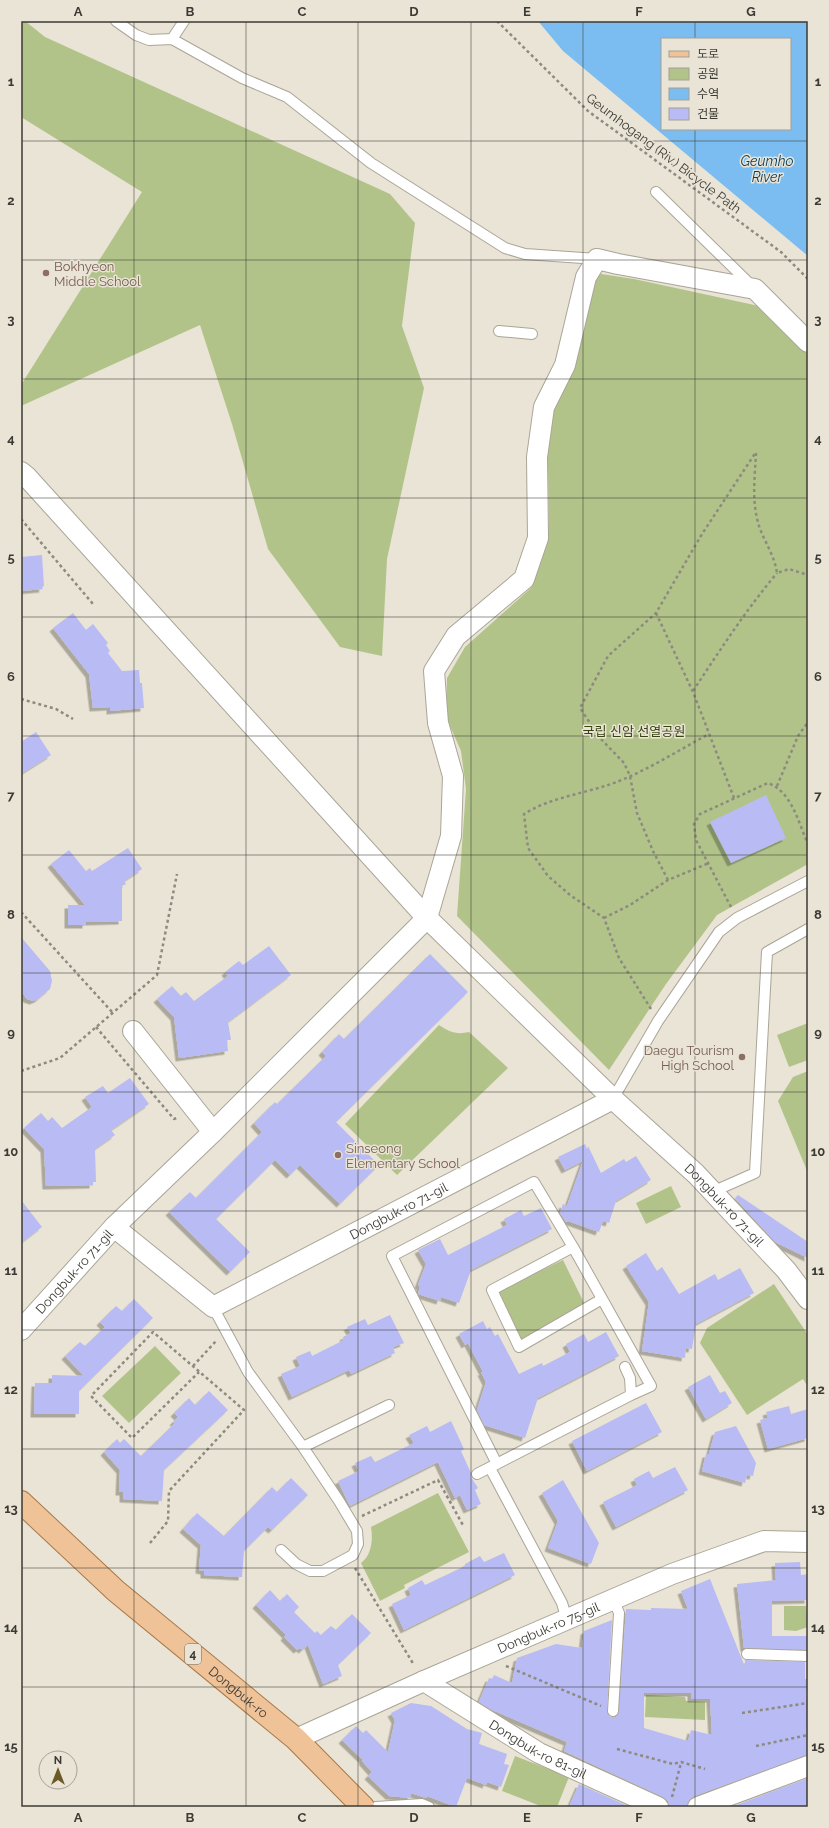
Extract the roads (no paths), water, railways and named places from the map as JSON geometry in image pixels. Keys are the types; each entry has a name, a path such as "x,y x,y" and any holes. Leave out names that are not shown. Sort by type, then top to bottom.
{"main road":[{"name":"Dongbuk-ro","path":"21,1502 116,1591 296,1739 363,1807"}],"street":[{"path":"114,1227 213,1132 427,918 451,836 453,776 438,723 434,671 456,636 524,579 538,538 537,457 544,407 565,365 586,277 597,259 755,289 808,342"},
{"path":"21,472 427,918 613,1099"},
{"path":"133,1031 213,1132"},
{"name":"Dongbuk-ro 71-gil","path":"21,1330 114,1227 213,1307 613,1099 696,1174 782,1265 808,1299"},
{"name":"Dongbuk-ro 75-gil","path":"296,1739 419,1673 500,1648 672,1574 764,1541 808,1542"},
{"name":"Dongbuk-ro 81-gil","path":"419,1673 539,1753 665,1803"},
{"path":"698,1807 808,1766"}],"lane":[{"path":"116,21 136,35 149,40 172,39 242,78 287,97 371,163 505,248 525,254 597,259"},
{"path":"172,39 184,21"},
{"path":"656,192 755,289"},
{"path":"499,331 532,334"},
{"path":"613,1099 658,1021 719,932 737,918 808,881"},
{"path":"712,1192 755,1173 767,952 808,928"},
{"path":"478,1474 494,1466 631,1395 651,1386 573,1247 534,1182 392,1256 494,1466 562,1603 567,1620"},
{"path":"573,1247 492,1290 519,1347 602,1299"},
{"path":"213,1307 248,1372 303,1448 357,1531 358,1544 353,1555 323,1571 310,1571 296,1564 281,1550"},
{"path":"624,1367 630,1378 631,1395"},
{"path":"303,1448 389,1405"},
{"path":"613,1599 619,1613 613,1711"},
{"path":"747,1654 808,1656"},
{"path":"376,1807 422,1804 429,1807"}],"water":[{"name":"Geumho River","path":"538,21 808,21 808,256 563,51"}],"place":[{"name":"Bokhyeon Middle School","path":"46,273"},
{"name":"Daegu Tourism High School","path":"742,1057"},
{"name":"Sinseong Elementary School","path":"338,1155"}],"park label":[{"name":"국립 신암 선열공원","path":"634,731"}]}
